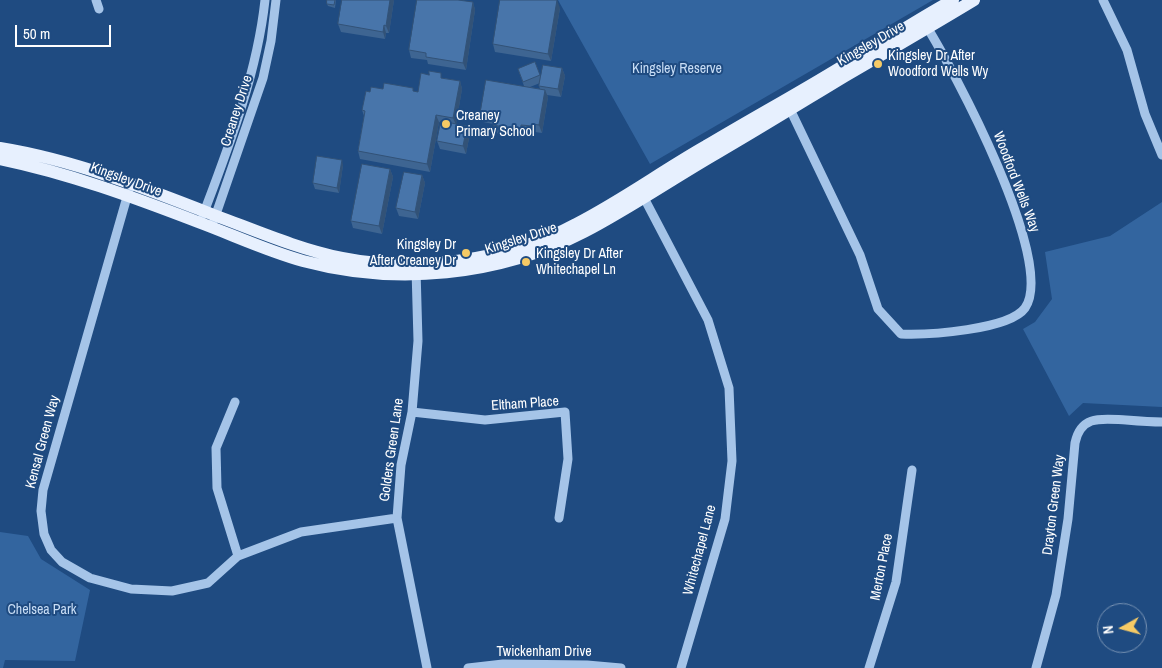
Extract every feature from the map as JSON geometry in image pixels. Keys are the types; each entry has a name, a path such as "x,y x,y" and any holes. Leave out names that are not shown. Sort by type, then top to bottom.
{"main road":[{"name":"Kingsley Drive","path":"924,24 953,0"},
{"name":"Kingsley Drive","path":"0,148 50,158 208,219 306,250 346,259 381,262 416,269 480,257 530,244 577,224 641,193 712,142 788,105 924,24 974,0"},
{"name":"Kingsley Drive","path":"0,159 129,190"}],"street":[{"name":"Creaney Drive","path":"208,219 252,75 260,38 265,0"},
{"name":"Creaney Drive","path":"208,219 263,78 271,41 276,0"},
{"path":"1103,0 1127,50 1145,114 1162,155"},
{"name":"Woodford Wells Way","path":"788,105 860,255 878,309 901,334 921,335 976,329 1015,316 1023,310 1028,302 1031,289 1030,266 1024,240 972,107 924,24"},
{"name":"Kensal Green Way","path":"129,190 43,490 40,511 44,534 52,550 62,562 90,578 131,590 172,591 208,583 238,556 302,532 397,518"},
{"name":"Whitechapel Lane","path":"641,193 708,320 729,388 732,461 724,519 681,668"},
{"name":"Golders Green Lane","path":"416,269 418,341 412,412 401,465 397,518 427,668"},
{"path":"235,402 216,448 217,488 238,556"},
{"name":"Eltham Place","path":"412,412 485,420 564,412 568,459 559,518"},
{"name":"Drayton Green Way","path":"1036,668 1056,595 1068,519 1074,443 1078,432 1085,424 1096,419 1162,422"},
{"name":"Merton Place","path":"869,668 896,582 912,470"},
{"name":"Twickenham Drive","path":"468,668 503,664 529,666 587,664 621,668"}],"green space":[{"name":"Kingsley Reserve","path":"558,0 933,0 650,164"},
{"path":"1162,202 1162,407 1083,403 1069,416 1023,329 1035,322 1052,299 1045,252 1110,236"},
{"name":"Chelsea Park","path":"0,532 28,536 41,559 90,590 75,661 5,660 3,668 0,668"}],"building":[{"path":"327,0 335,0 334,5 327,4"},
{"path":"342,0 390,0 386,26 384,25 383,32 338,24"},
{"path":"417,0 473,2 463,63 426,57 426,53 409,50"},
{"path":"500,0 557,0 548,54 493,44"},
{"path":"535,62 540,75 523,82 518,69"},
{"path":"543,65 562,68 558,89 539,86"},
{"path":"429,71 441,73 441,78 460,81 453,118 436,115 427,164 358,151 365,111 362,110 366,91 370,92 371,87 383,89 384,83 413,88 413,91 418,92 421,73 429,75"},
{"path":"486,80 545,90 539,125 521,125 521,130 493,125 495,117 480,115"},
{"path":"441,121 467,126 463,146 437,141"},
{"path":"317,156 342,160 337,188 313,183"},
{"path":"362,164 390,169 379,226 351,221"},
{"path":"404,172 422,175 415,212 396,208"}],"place":[{"name":"Kingsley Dr After Woodford Wells Wy","path":"878,64"},
{"name":"Creaney Primary School","path":"446,124"},
{"name":"Kingsley Dr After Creaney Dr","path":"466,253"},
{"name":"Kingsley Dr After Whitechapel Ln","path":"526,262"}]}
